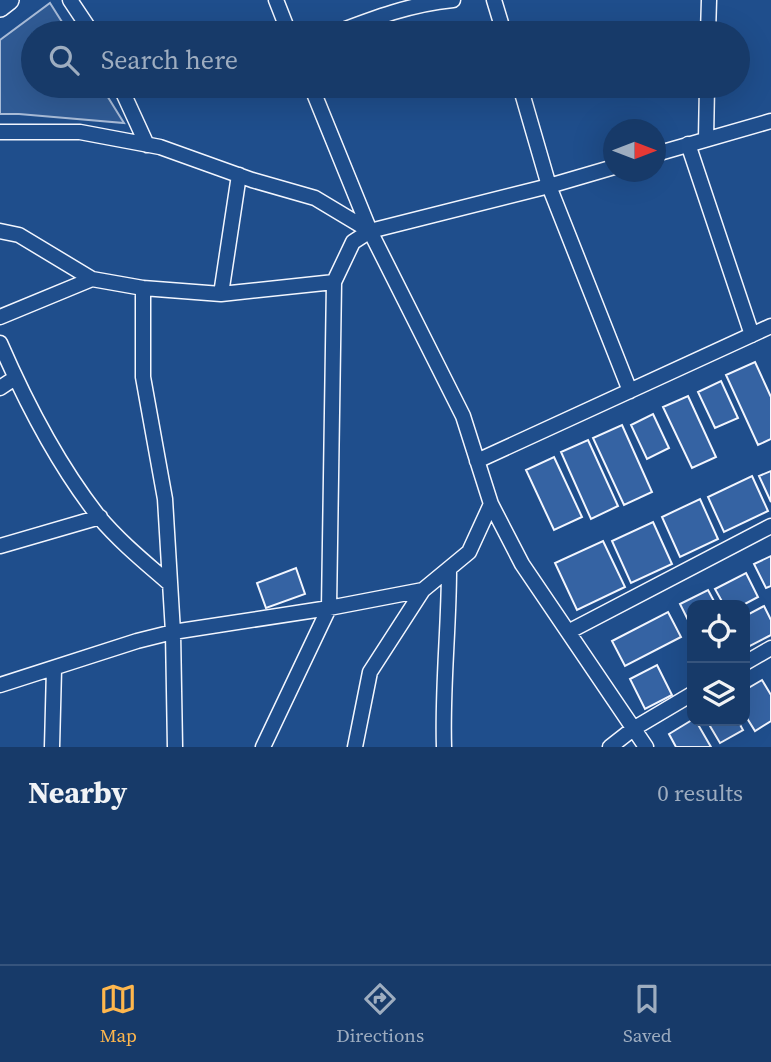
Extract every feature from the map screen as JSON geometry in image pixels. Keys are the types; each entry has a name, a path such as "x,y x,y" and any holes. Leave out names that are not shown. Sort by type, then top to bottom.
{"street":[{"path":"0,7 9,0"},
{"path":"70,0 84,21"},
{"path":"276,0 284,21"},
{"path":"370,21 427,2 453,0"},
{"path":"494,0 500,21"},
{"path":"708,21 709,0"},
{"path":"125,98 147,145"},
{"path":"316,98 370,231 463,416 491,504 522,565 646,747"},
{"path":"523,98 549,186 629,391"},
{"path":"706,139 707,98"},
{"path":"666,151 771,121"},
{"path":"0,132 80,132 147,145 314,198 370,231"},
{"path":"688,144 752,335"},
{"path":"263,747 329,608 334,282 353,242 370,231 603,170"},
{"path":"221,294 239,175"},
{"path":"0,232 19,235 92,279 143,288 221,294 334,282"},
{"path":"0,317 92,279"},
{"path":"143,288 143,377 164,499 170,584 175,747"},
{"path":"477,461 771,327"},
{"path":"0,343 15,378 66,470 100,517 126,546 170,584"},
{"path":"0,388 15,378"},
{"path":"355,747 370,672 423,590 469,552 491,504"},
{"path":"0,546 100,517"},
{"path":"568,632 771,526"},
{"path":"444,747 449,569"},
{"path":"0,685 173,632 329,608 423,590"},
{"path":"750,660 771,648"},
{"path":"52,747 54,669"},
{"path":"610,747 633,729 687,697"}],"shaded area":[{"path":"50,3 61,21 26,21"},
{"path":"21,24 21,98 108,98 124,123 0,114 0,40"}],"building":[{"path":"755,362 771,397 771,439 758,445 726,375"},
{"path":"721,381 738,418 715,428 698,392"},
{"path":"688,396 716,457 692,468 663,407"},
{"path":"653,414 669,448 647,459 631,425"},
{"path":"622,425 652,492 624,505 593,438"},
{"path":"588,440 618,506 591,519 561,452"},
{"path":"554,457 582,517 554,530 526,470"},
{"path":"771,471 771,502 759,476"},
{"path":"752,476 768,511 724,532 708,497"},
{"path":"700,499 718,539 680,557 662,517"},
{"path":"653,522 672,564 631,583 612,541"},
{"path":"603,541 625,587 577,610 555,563"},
{"path":"771,556 771,586 766,588 754,564"},
{"path":"296,568 305,594 266,608 257,583"},
{"path":"746,573 758,597 750,601 721,600 715,589"},
{"path":"708,590 713,600 688,600"},
{"path":"687,600 687,618 680,604"},
{"path":"764,606 771,620 771,635 750,646 750,613"},
{"path":"668,612 681,637 625,666 612,641"},
{"path":"657,665 672,695 645,709 630,679"},
{"path":"762,680 771,695 771,721 755,731 750,723 750,687"},
{"path":"687,723 687,726 699,726 711,747 676,747 669,734"},
{"path":"710,726 741,726 743,730 720,743"}]}
